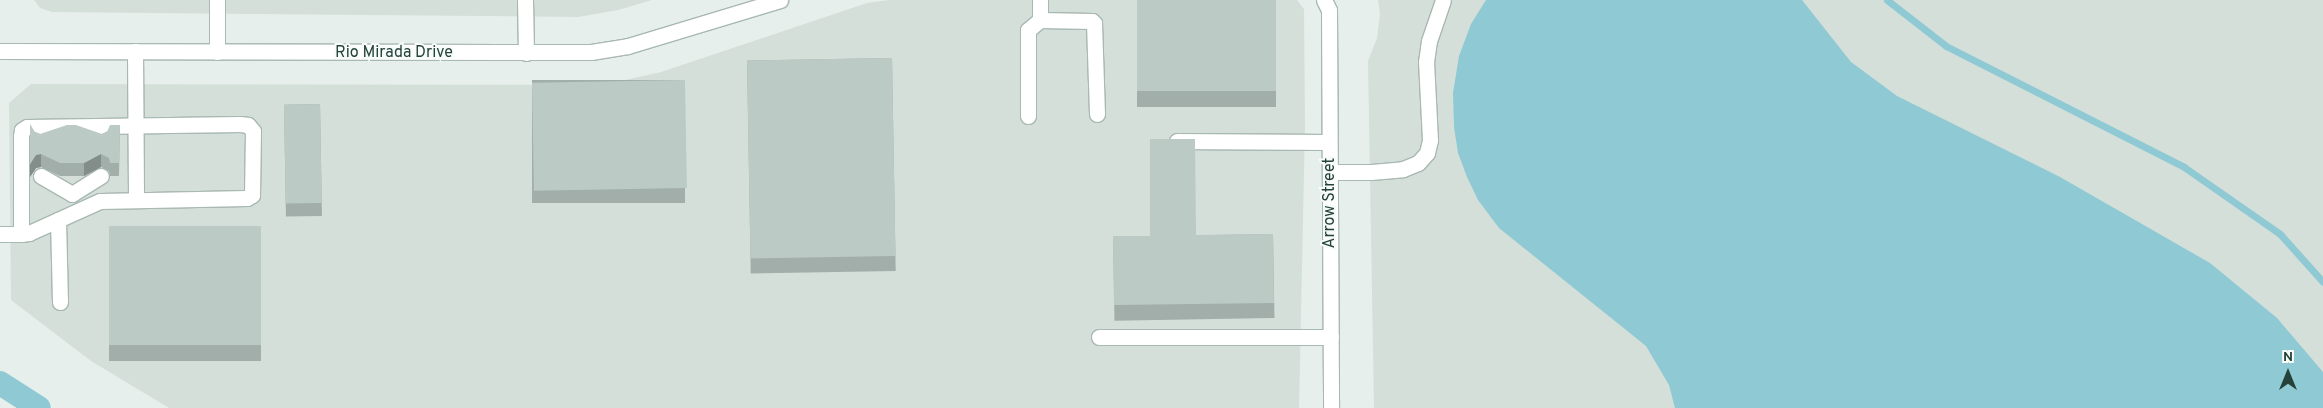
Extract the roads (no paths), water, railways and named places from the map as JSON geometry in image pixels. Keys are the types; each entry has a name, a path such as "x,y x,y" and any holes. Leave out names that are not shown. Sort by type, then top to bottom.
{"street":[{"path":"217,0 217,52"},
{"path":"525,0 526,53"},
{"name":"Rio Mirada Drive","path":"0,51 591,52 628,46 780,0"},
{"path":"1040,0 1040,20"},
{"name":"Arrow Street","path":"1324,0 1329,10 1331,408"},
{"path":"1330,172 1371,172 1403,169 1418,163 1427,153 1430,140 1426,62 1429,41 1443,0"},
{"path":"1028,116 1028,30 1040,20 1092,21 1094,23 1097,114"},
{"path":"135,51 136,200"},
{"path":"0,234 21,234 29,233 100,201 247,198 252,195 252,131 248,125 240,124 27,127 22,130 21,234"},
{"path":"41,138 72,126 101,138"},
{"path":"1158,141 1329,142"},
{"path":"41,176 72,194"},
{"path":"72,194 101,176"},
{"path":"72,194 73,213"},
{"path":"58,220 60,302"},
{"path":"1099,337 1331,337"}],"water":[{"path":"1486,0 1802,0 1851,62 1897,96 2060,177 2210,263 2277,318 2323,372 2323,408 1675,408 1669,385 1646,346 1499,228 1478,200 1467,177 1458,153 1454,127 1453,93 1459,56 1471,24"}],"waterway":[{"path":"1887,0 1946,46 2184,167 2280,234 2323,282"},
{"path":"0,383 39,408"}]}
